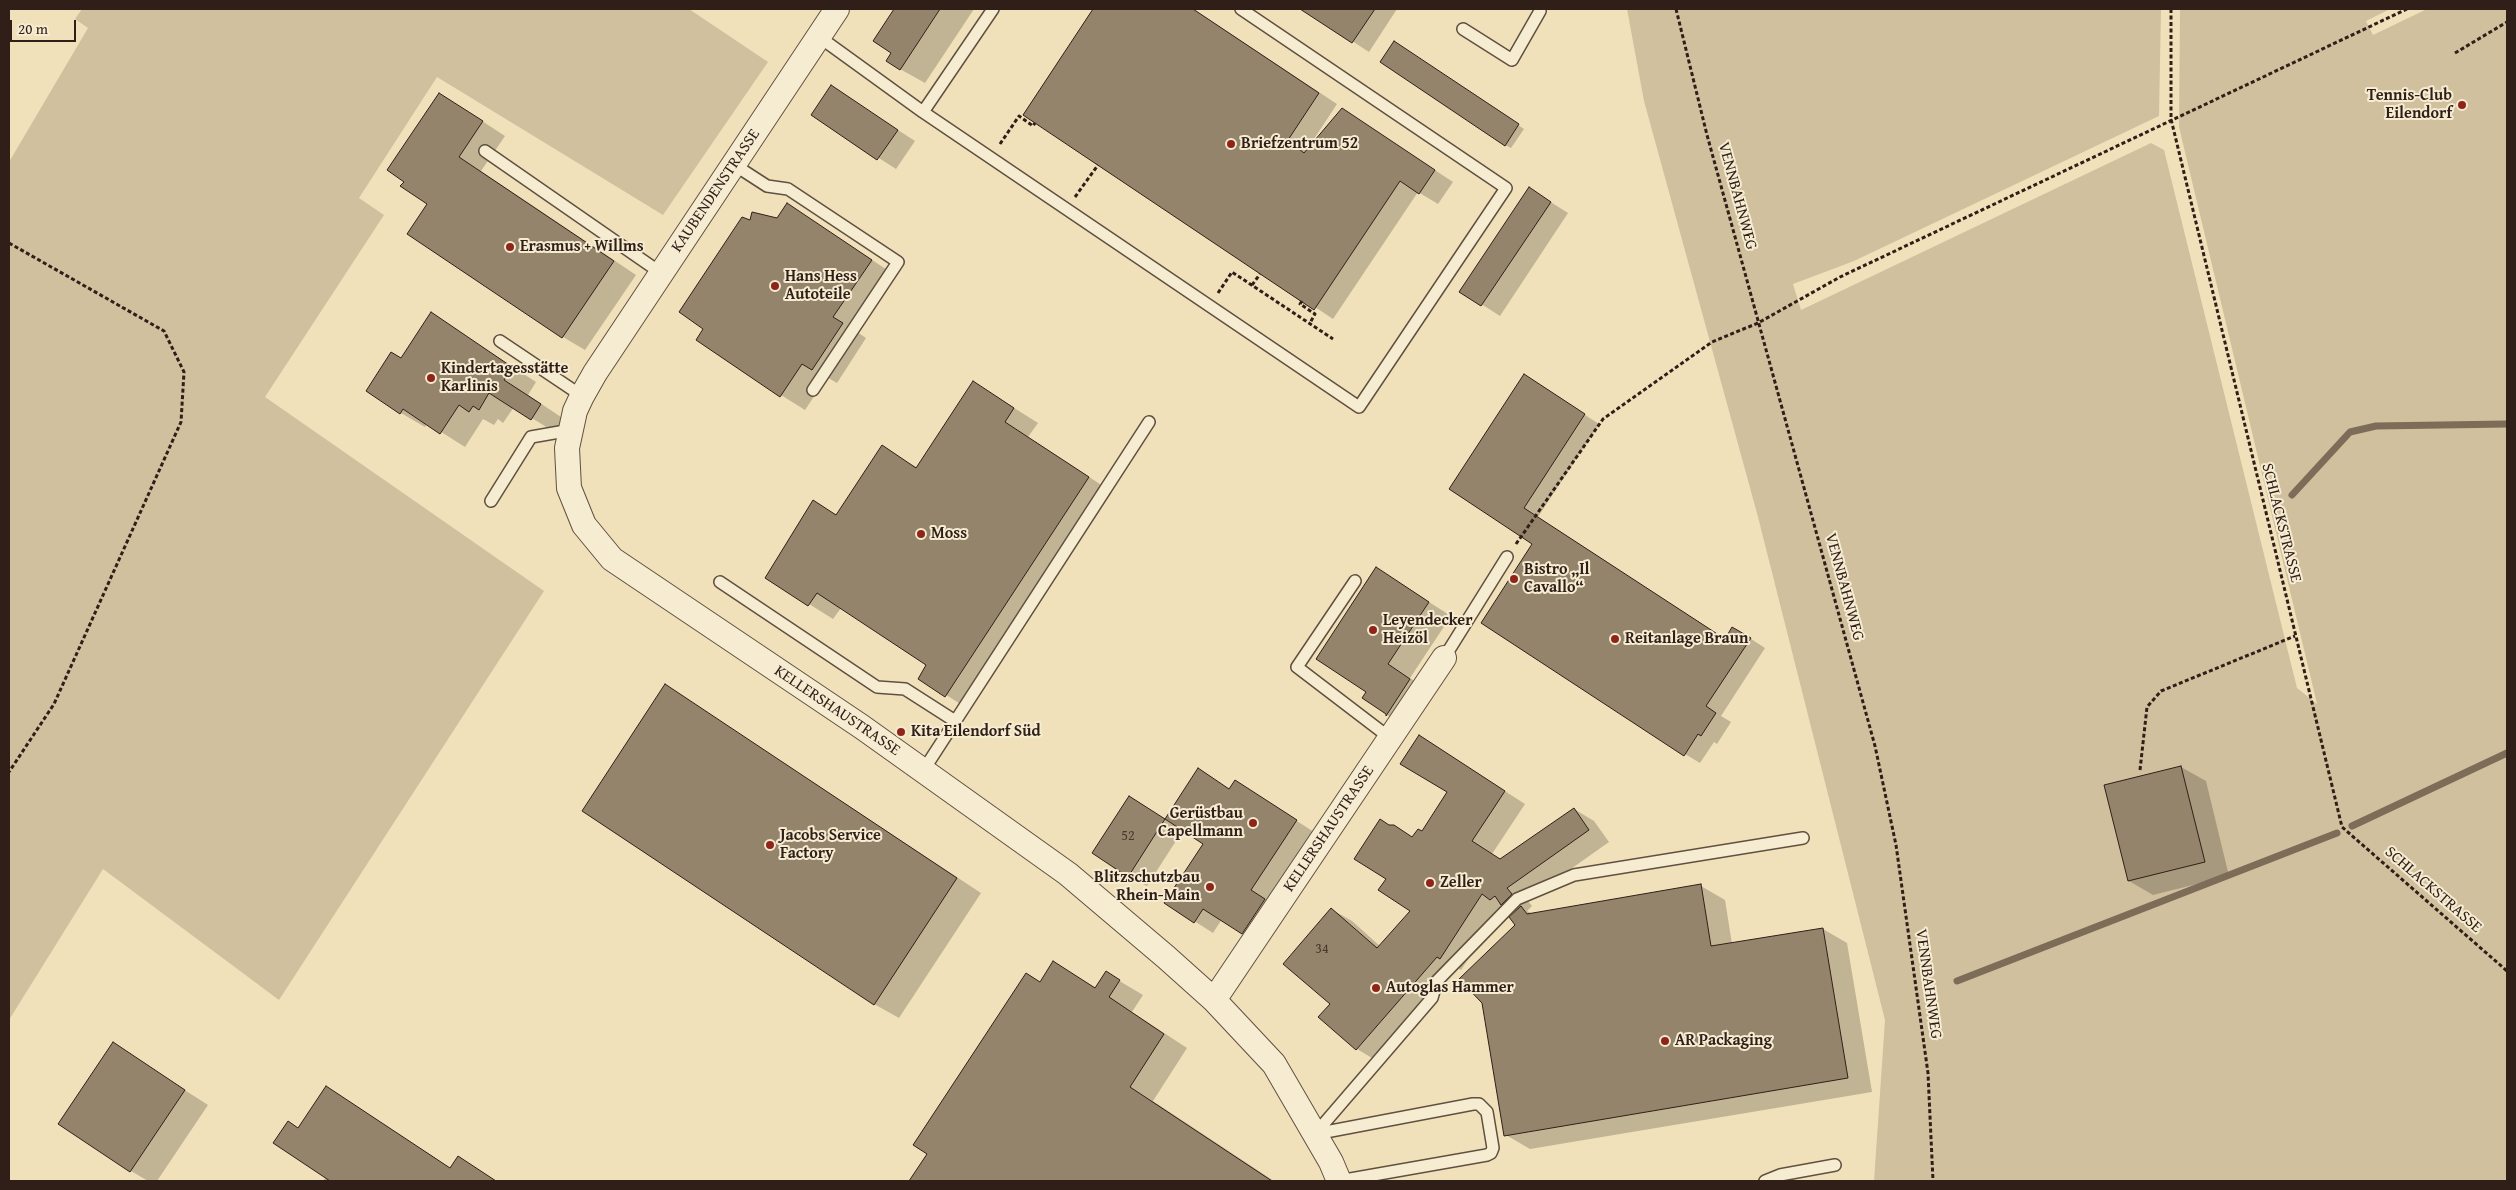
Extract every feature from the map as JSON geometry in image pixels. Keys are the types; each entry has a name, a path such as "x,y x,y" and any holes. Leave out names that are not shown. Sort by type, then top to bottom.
{"street":[{"name":"KAUBENDENSTRASSE","path":"595,372 836,9"},
{"name":"KELLERSHAUSTRASSE","path":"595,372 575,411 567,448 569,488 584,525 612,559 923,771 1068,874 1214,1000 1274,1064 1331,1162 1339,1181"},
{"name":"KELLERSHAUSTRASSE","path":"1214,1000 1444,658"}],"lane":[{"path":"923,112 993,9"},
{"path":"818,36 923,112 1359,407 1506,188 1241,9"},
{"path":"1463,29 1512,60 1540,9"},
{"path":"485,150 661,273"},
{"path":"733,164 767,186 788,189 898,262 813,390"},
{"path":"500,341 582,396"},
{"path":"923,771 1149,422"},
{"path":"491,501 532,437 571,430"},
{"path":"1444,658 1507,557"},
{"path":"1355,581 1297,667 1390,738"},
{"path":"720,582 877,687 905,689 956,721"},
{"path":"1315,1134 1432,998 1437,981 1517,899 1574,875 1803,838"},
{"path":"1315,1134 1473,1104 1479,1104 1488,1112 1493,1148 1487,1155 1339,1181"},
{"path":"1765,1181 1780,1175 1835,1165"}],"path":[{"name":"VENNBAHNWEG","path":"1676,9 1758,323 1875,746 1896,845 1928,1073 1933,1181"},
{"name":"SCHLACKSTRASSE","path":"2170,9 2171,119 2342,827 2507,971"},
{"path":"1507,557 1603,419 1712,342 1758,323 1840,277 2407,9"},
{"path":"2455,53 2507,22"},
{"path":"991,158 1019,116 1033,126 1035,123"},
{"path":"1067,209 1098,165"},
{"path":"9,243 164,331 184,372 181,422 54,704 9,772"},
{"path":"1210,306 1232,272 1333,338"},
{"path":"1252,285 1260,274"},
{"path":"1302,302 1300,304 1316,314 1310,323"},
{"path":"2140,770 2147,707 2161,691 2295,636"}],"shaded area":[{"path":"82,9 689,9 768,62 663,215 437,77 359,198 384,215 265,397 544,591 279,1000 103,869 9,1020 9,162 88,28 75,19"},
{"path":"1627,9 2161,9 2159,116 1854,261 1793,284 1801,310 2151,143 2164,150 2297,688 2317,704 2179,127 2180,9 2390,9 2366,21 2373,35 2427,9 2507,9 2507,1181 1874,1181 1885,1020 1758,517 1644,101"}],"building":[{"path":"894,9 940,9 900,70 886,61 891,53 873,41"},
{"name":"Briefzentrum 52","path":"1093,9 1193,9 1319,93 1288,140 1304,153 1342,108 1435,170 1419,194 1400,181 1314,310 1023,115"},
{"path":"1300,9 1375,9 1352,43"},
{"path":"1394,41 1519,124 1505,146 1380,62"},
{"path":"831,85 898,130 877,160 811,115"},
{"name":"Erasmus + Willms","path":"439,93 483,121 459,157 614,261 562,338 407,234 427,204 400,186 404,182 387,170"},
{"path":"1529,187 1551,202 1481,306 1459,292"},
{"name":"Hans Hess Autoteile","path":"787,203 872,260 833,317 843,323 812,370 802,364 780,397 696,340 703,329 679,312 742,217 750,220 752,212 777,218"},
{"path":"431,312 512,367 504,380 541,404 531,420 489,393 479,410 473,406 469,412 459,405 440,434 403,409 400,414 366,391 391,352 401,358"},
{"name":"Reitanlage Braun","path":"1524,374 1585,414 1524,508 1725,639 1732,627 1751,638 1706,706 1716,713 1701,736 1698,734 1684,756 1481,623 1532,544 1449,489"},
{"name":"Moss","path":"973,381 1014,408 1005,422 1089,477 945,697 918,679 926,665 817,593 808,606 765,578 813,500 836,515 882,445 916,468"},
{"name":"Leyendecker Heizöl","path":"1376,567 1429,602 1388,664 1410,679 1386,716 1386,714 1362,698 1366,692 1316,659"},
{"name":"Jacobs Service Factory","path":"665,684 957,878 874,1005 582,811"},
{"path":"1419,735 1505,791 1472,841 1500,859 1574,808 1589,830 1507,888 1512,894 1501,905 1495,896 1490,900 1482,894 1440,959 1437,957 1356,1050 1318,1017 1330,1004 1283,964 1331,908 1377,948 1410,911 1378,890 1386,879 1354,859 1380,819 1389,825 1394,825 1412,837 1418,829 1422,831 1447,792 1400,764"},
{"path":"2181,766 2205,862 2128,881 2104,785"},
{"path":"1198,768 1229,789 1235,780 1297,820 1251,890 1265,899 1242,934 1203,909 1194,923 1164,903 1203,844 1165,819"},
{"path":"1129,796 1165,819 1128,877 1092,853"},
{"name":"AR Packaging","path":"1701,884 1711,946 1823,928 1848,1078 1504,1136 1482,1003 1459,979 1515,925 1509,917 1521,906 1527,914"},
{"path":"1053,961 1095,988 1106,971 1120,980 1109,997 1164,1034 1130,1087 1272,1181 909,1181 927,1154 913,1145 1026,973 1040,982"},
{"path":"113,1042 185,1090 130,1172 58,1124"},
{"path":"326,1086 450,1168 458,1156 496,1181 330,1181 273,1143 288,1121 298,1128"}],"waterway":[{"path":"2292,495 2350,432 2376,426 2507,424"},
{"path":"2352,826 2507,753"},
{"path":"1957,981 2337,833"}],"place":[{"name":"Tennis-Club Eilendorf","path":"2462,105"},
{"name":"Briefzentrum 52","path":"1231,144"},
{"name":"Erasmus + Willms","path":"510,247"},
{"name":"Hans Hess Autoteile","path":"775,286"},
{"name":"Kindertagesstätte Karlinis","path":"431,378"},
{"name":"Moss","path":"921,534"},
{"name":"Bistro „Il Cavallo“","path":"1514,579"},
{"name":"Leyendecker Heizöl","path":"1373,630"},
{"name":"Reitanlage Braun","path":"1615,639"},
{"name":"Kita Eilendorf Süd","path":"901,732"},
{"name":"Gerüstbau Capellmann","path":"1253,823"},
{"name":"Jacobs Service Factory","path":"770,845"},
{"name":"Zeller","path":"1430,883"},
{"name":"Blitzschutzbau Rhein-Main","path":"1210,887"},
{"name":"Autoglas Hammer","path":"1376,988"},
{"name":"AR Packaging","path":"1665,1041"}]}
